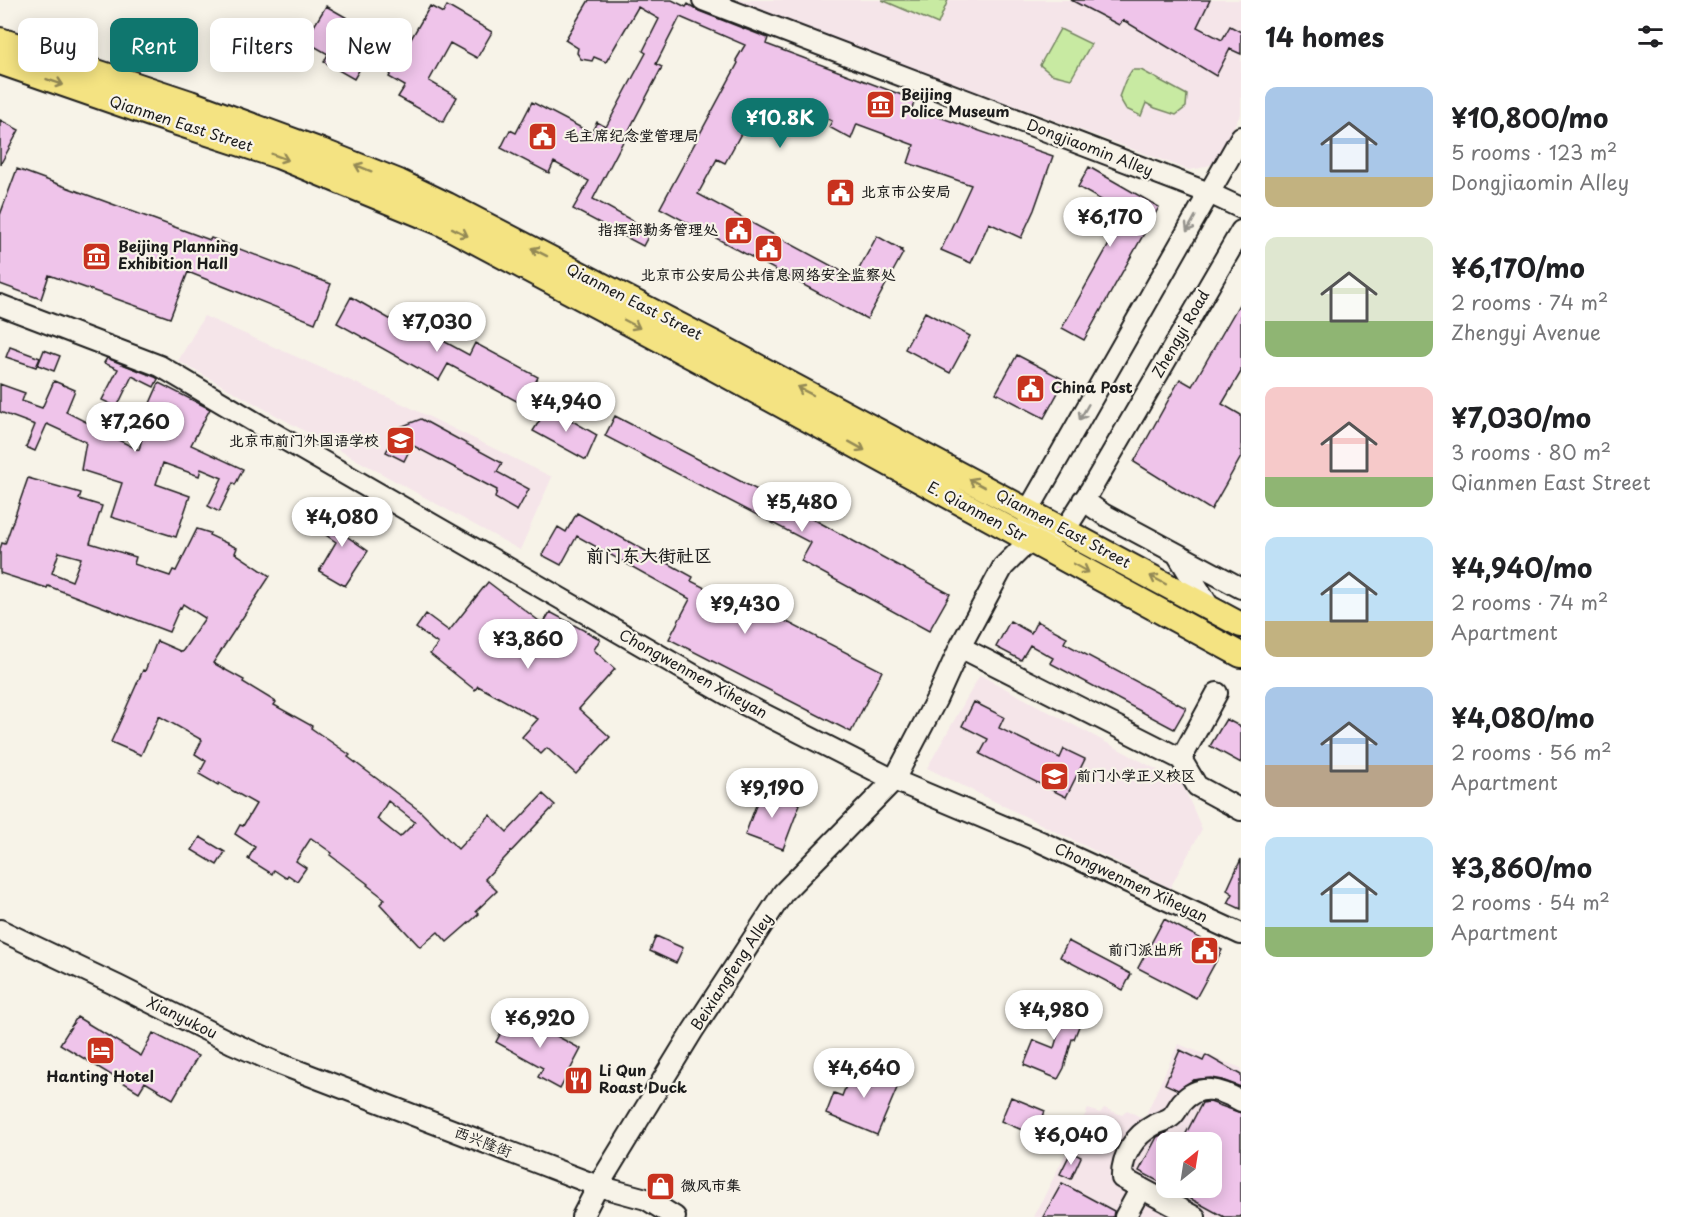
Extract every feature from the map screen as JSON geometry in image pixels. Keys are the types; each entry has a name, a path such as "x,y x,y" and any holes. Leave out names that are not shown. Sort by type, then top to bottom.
{"main road":[{"name":"Qianmen East Street","path":"0,40 190,103 399,182 717,345 1241,625"},
{"name":"Qianmen East Street","path":"0,62 153,116 278,156 441,223 521,264 1030,540"},
{"name":"E. Qianmen Str","path":"1030,540 1241,655"}],"street":[{"name":"Dongjiaomin Alley","path":"703,0 1209,193 1241,208"},
{"path":"1065,530 1030,540 1028,511 1241,137"},
{"name":"Zhengyi Road","path":"1065,530 1241,231"},
{"name":"Chongwenmen Xiheyan","path":"0,304 160,366 742,703 894,780 1041,842 1241,934"},
{"path":"1083,500 1103,514 1241,588"},
{"name":"Beixiangfeng Alley","path":"582,1217 598,1186 692,1032 783,893 894,780 936,700 960,647 1003,567 1030,540"},
{"path":"1177,554 1210,608"},
{"path":"960,647 1181,759 1197,786 1241,810"},
{"path":"1181,759 1217,693"},
{"name":"Xianyukou","path":"0,930 232,1043 368,1098"},
{"path":"1195,1217 1122,1178 1124,1160 1146,1130 1168,1119 1185,1099 1198,1092 1216,1090 1241,1101"},
{"name":"西兴隆街","path":"368,1098 598,1186 646,1199 675,1217"},
{"path":"1125,1217 1141,1188"}],"shaded area":[{"path":"729,0 1241,0 1241,114 1212,164 1189,170"},
{"name":"北京市前门外国语学校","path":"204,316 403,404 552,477 520,550 178,361"},
{"name":"前门小学正义校区","path":"980,675 1182,783 1202,829 1170,888 927,768"},
{"path":"1178,1044 1241,1068 1241,1217 1034,1217 1088,1109 1100,1113 1104,1108 1122,1115 1127,1110 1144,1119"}],"green space":[{"path":"882,0 948,0 938,24"},
{"path":"1060,29 1091,44 1071,79 1051,74 1040,65"},
{"path":"1132,70 1141,70 1187,95 1186,107 1176,115 1146,103 1141,116 1126,109 1119,97"}],"building":[{"path":"589,0 672,0 686,7 688,4 699,11 768,38 766,44 915,100 910,113 936,116 1053,156 1034,210 1021,238 989,223 971,263 941,250 971,185 908,163 914,145 857,124 851,139 829,127 832,121 784,97 756,106 725,163 717,159 698,194 854,278 877,236 902,250 903,253 867,319 660,208 738,63 736,60 745,45 680,17 656,64 662,67 593,199 651,231 643,246 573,209 589,181 554,162 549,173 501,148 510,130 516,133 532,102 591,133 597,122 606,127 646,53 643,51 659,19 638,7 606,62 594,57 592,61 581,59 577,53 578,48 565,40"},
{"path":"1071,0 1210,0 1197,27 1222,40 1230,26 1241,32 1241,54 1230,49 1216,76 1123,20 1119,25"},
{"path":"326,6 347,18 326,18 326,53 314,46 314,26"},
{"path":"430,6 443,13 447,6 492,32 477,58 450,43 429,81 457,97 443,122 398,97 405,86 389,77 392,72 412,72 412,37"},
{"path":"342,72 358,72 354,79"},
{"path":"0,120 19,130 0,165"},
{"path":"1089,167 1159,207 1084,340 1062,328 1126,214 1078,187"},
{"name":"Beijing Planning Exhibition Hall","path":"17,169 210,240 211,238 331,284 315,323 188,272 170,318 49,275 41,299 0,284 0,215"},
{"path":"351,297 423,338 427,332 469,355 475,343 538,377 524,405 448,364 439,380 337,323"},
{"path":"1241,301 1241,372 1222,404 1241,415 1241,457 1211,510 1134,462 1180,379 1192,386"},
{"path":"925,312 970,336 950,373 905,349"},
{"path":"10,347 40,358 36,367 6,357"},
{"path":"44,350 60,356 54,371 38,365"},
{"path":"1017,355 1065,380 1044,418 996,393"},
{"path":"107,358 155,377 158,379 154,387 132,376 117,407 102,400 118,369 104,363"},
{"path":"54,381 75,390 66,412 139,450 149,411 147,410 159,383 210,409 191,445 243,469 235,485 233,483 219,512 208,506 222,478 201,469 199,476 163,463 156,484 190,496 176,537 111,517 122,483 81,470 86,442 47,424 35,451 26,447 35,425 0,412 0,384 25,393 22,401 42,408"},
{"path":"548,407 597,435 586,460 533,431"},
{"path":"615,416 815,520 950,594 929,631 801,561 811,543 605,436"},
{"path":"421,419 502,463 497,472 529,489 517,511 495,498 497,490 412,445 404,461 386,452 400,427"},
{"path":"28,478 81,493 79,499 102,506 90,543 136,557 134,564 170,576 173,570 176,571 197,529 210,533 209,535 237,548 235,553 270,576 213,663 244,680 243,682 276,702 274,705 312,726 311,728 350,755 348,757 420,811 458,849 490,815 507,832 543,794 555,805 485,879 497,891 476,911 479,914 447,942 438,932 420,947 380,904 385,899 311,838 296,861 306,868 297,881 288,875 286,878 274,870 272,874 248,859 255,847 235,834 240,825 243,826 256,804 199,774 206,761 195,754 202,740 159,716 141,755 111,742 157,641 182,652 205,618 183,604 169,632 48,586 47,588 0,573 0,549 2,543 5,544","holes":["59,552 81,558 72,581 52,573","388,801 415,822 400,837 377,819"]},
{"path":"345,501 358,510 342,533 368,551 345,586 319,571 336,542 323,533"},
{"path":"577,513 693,577 691,581 748,610 754,597 788,615 785,621 882,671 851,732 669,639 690,599 577,536 561,565 542,555 558,527 566,532"},
{"path":"488,582 543,624 550,612 600,639 594,650 615,669 579,709 610,737 576,774 547,748 541,754 522,737 538,719 478,686 475,690 430,654 438,644 416,628 426,614 449,631"},
{"path":"1010,621 1031,633 1037,621 1067,637 1064,643 1186,708 1174,729 1050,663 1053,658 1030,645 1021,660 996,647"},
{"path":"974,702 1004,717 999,728 1060,758 1064,749 1085,759 1066,797 980,754 988,739 962,726"},
{"path":"1226,719 1241,727 1241,763 1210,746"},
{"path":"762,789 800,804 783,849 745,835"},
{"path":"200,837 225,852 217,865 192,850"},
{"path":"1241,859 1241,909 1228,903 1233,894 1227,890"},
{"path":"1164,919 1222,950 1196,998 1138,968"},
{"path":"656,936 683,948 676,963 650,951"},
{"path":"1068,941 1131,974 1123,990 1060,957"},
{"path":"1041,1000 1083,1016 1058,1079 1024,1065 1034,1040 1054,1048 1061,1024 1036,1015"},
{"path":"512,1012 581,1049 560,1089 538,1077 543,1068 496,1042"},
{"path":"77,1017 141,1056 153,1033 198,1056 173,1099 145,1082 139,1092 60,1044"},
{"path":"1180,1050 1203,1061 1206,1055 1241,1075 1241,1087 1211,1078 1193,1080 1178,1090 1165,1084"},
{"path":"855,1063 900,1081 877,1135 826,1114 834,1093 842,1096"},
{"path":"1011,1097 1045,1111 1036,1136 1001,1121"},
{"path":"1210,1102 1241,1113 1241,1217 1224,1217 1189,1198 1222,1198 1222,1132 1187,1132 1202,1103"},
{"path":"1156,1139 1156,1180 1139,1171"},
{"path":"1071,1152 1081,1157 1071,1179 1060,1174"},
{"path":"1062,1183 1114,1211 1113,1217 1043,1217"}],"place":[{"name":"Beijing Police Museum","path":"880,104"},
{"name":"毛主席纪念堂管理局","path":"543,136"},
{"name":"北京市公安局","path":"840,192"},
{"name":"指挥部勤务管理处","path":"739,230"},
{"name":"北京市公安局公共信息网络安全监察处","path":"768,248"},
{"name":"Beijing Planning Exhibition Hall","path":"97,256"},
{"name":"China Post","path":"1030,388"},
{"name":"北京市前门外国语学校","path":"400,441"},
{"name":"前门小学正义校区","path":"1055,776"},
{"name":"前门派出所","path":"1204,950"},
{"name":"Hanting Hotel","path":"100,1050"},
{"name":"Li Qun Roast Duck","path":"578,1080"},
{"name":"微风市集","path":"660,1186"}],"district":[{"name":"前门东大街社区","path":"649,556"}]}
